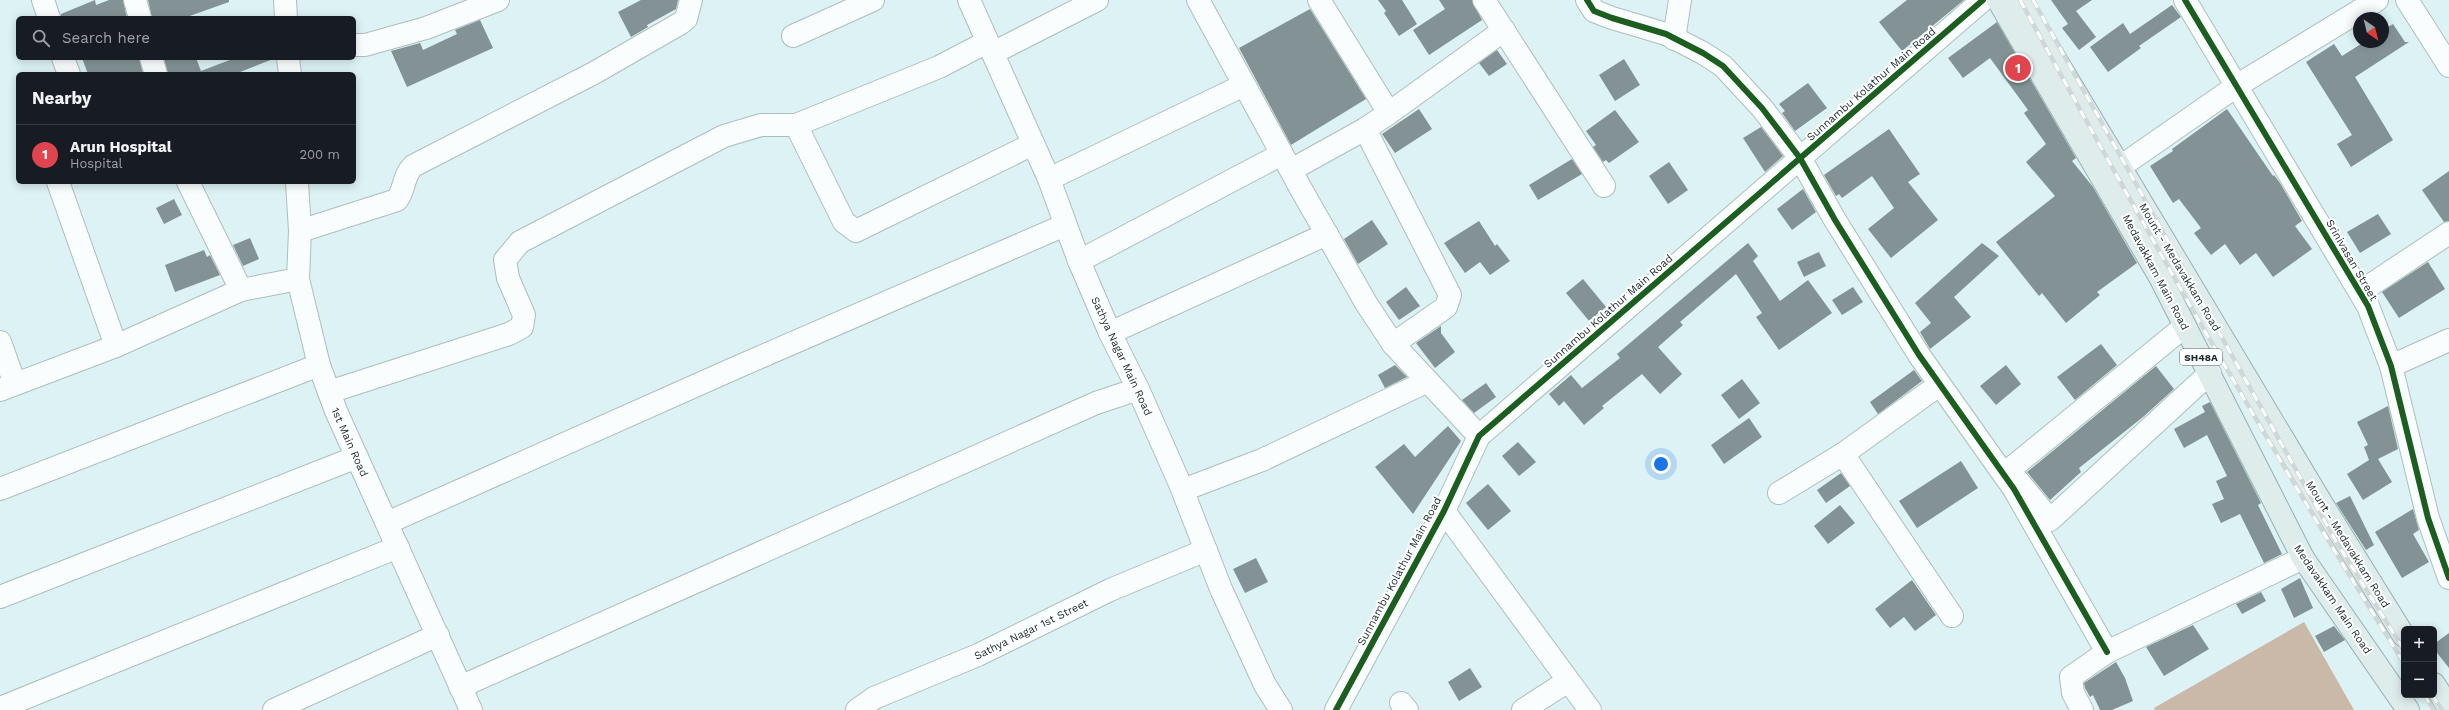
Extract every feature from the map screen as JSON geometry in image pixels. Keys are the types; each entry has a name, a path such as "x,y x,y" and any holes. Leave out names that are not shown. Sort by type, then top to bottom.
{"main road":[{"name":"Medavakkam Main Road","path":"1998,0 2144,247 2184,326 2210,373 2303,558 2408,710"},
{"name":"Mount - Medavakkam Road","path":"2020,0 2401,631"},
{"path":"2437,689 2449,708"}],"street":[{"path":"43,0 48,16"},
{"path":"135,0 139,16"},
{"path":"285,0 286,16"},
{"path":"356,45 365,45 426,28 498,0"},
{"path":"300,230 397,200 402,194 408,170 413,166 594,73 681,23 686,19 691,0"},
{"path":"793,36 873,0"},
{"name":"Sathya Nagar Main Road","path":"969,0 1049,179 1079,261 1110,333 1138,389 1183,490 1206,550 1265,685 1281,710"},
{"path":"329,392 509,334 522,327 524,315 508,278 505,260 520,242 724,136 761,126 796,125 990,48 1097,0"},
{"path":"1319,0 1389,113"},
{"path":"1484,0 1604,186"},
{"path":"1587,0 1594,11 1666,34 1703,53 1723,66 1762,108 1800,158 1835,220 1939,385 2014,489 2107,652"},
{"path":"1674,38 1680,0"},
{"name":"Sunnambu Kolathur Main Road","path":"1336,710 1444,511 1479,436 1984,0"},
{"name":"Srinivasan Street","path":"2185,0 2238,85 2360,292 2391,366 2428,518 2445,555 2449,578"},
{"path":"2120,167 2238,85 2377,0"},
{"path":"2407,0 2449,66"},
{"path":"1201,1 1244,85 1366,304 1393,344 1479,436"},
{"path":"1079,261 1286,162 1365,129 1504,30"},
{"path":"64,60 68,72"},
{"path":"152,60 155,72"},
{"path":"288,60 290,72"},
{"path":"1049,179 1244,85"},
{"path":"796,125 844,222 856,231 1033,144"},
{"path":"1365,129 1450,295 1446,307 1393,344"},
{"path":"59,184 116,346"},
{"path":"189,184 240,290"},
{"name":"1st Main Road","path":"297,184 300,230 298,279 320,365 329,392 357,457 438,635 470,710"},
{"path":"387,523 742,365 1065,225"},
{"path":"2360,292 2449,233"},
{"path":"1110,333 1327,234"},
{"path":"0,342 7,387 116,346 240,290 298,279"},
{"path":"2184,326 2010,470 2050,520 2210,373"},
{"path":"2391,366 2449,340"},
{"path":"0,489 320,365"},
{"path":"1183,490 1262,460 1428,381"},
{"path":"1779,493 1843,454 1939,385"},
{"path":"460,687 1096,403 1138,389"},
{"path":"1843,454 1952,616"},
{"path":"0,597 357,457"},
{"path":"1444,511 1590,710"},
{"path":"0,708 398,547"},
{"name":"Sathya Nagar 1st Street","path":"857,710 874,698 978,656 1110,590 1206,550"},
{"path":"2082,710 2073,694 2071,676 2107,652 2303,558"},
{"path":"274,710 438,635"},
{"path":"1523,710 1568,681"}],"shaded area":[{"path":"2304,622 2354,710 2155,710 2154,708"}],"building":[{"path":"95,0 96,5 109,0 123,0 127,16 61,16 61,14"},
{"path":"148,0 229,0 229,2 190,16 152,16"},
{"path":"641,0 678,0 676,9 647,25 648,27 631,37 618,12"},
{"path":"1378,0 1402,0 1417,24 1399,36 1384,13 1386,11"},
{"path":"1439,0 1472,0 1482,20 1429,55 1413,30 1445,9"},
{"path":"1907,0 1964,0 1902,51 1879,22"},
{"path":"2051,0 2092,0 2076,11 2096,37 2079,50 2062,28 2068,24"},
{"path":"2172,5 2181,17 2139,46 2141,48 2108,72 2090,47 2123,23 2130,34"},
{"path":"1310,9 1366,99 1291,145 1239,48"},
{"path":"480,20 493,48 407,87 391,51 420,43 423,50 457,34 455,30"},
{"path":"1997,22 2076,158 2072,161 2093,187 2137,263 2097,292 2100,295 2066,323 2042,293 2039,296 1996,242 2055,196 2026,162 2046,144 2024,113 2028,110 1990,58 1963,78 1948,58"},
{"path":"2393,24 2405,42 2409,42 2355,77 2393,140 2351,167 2337,144 2352,135 2306,62 2334,44 2342,56 2355,48 2389,48 2389,26"},
{"path":"1497,50 1507,64 1489,76 1479,63"},
{"path":"1624,59 1640,85 1615,101 1599,75"},
{"path":"83,60 140,60 142,72 87,72"},
{"path":"164,60 197,60 201,71 230,60 270,60 240,72 168,72"},
{"path":"1808,83 1827,108 1795,131 1782,113 1785,111 1779,104"},
{"path":"1419,109 1432,129 1395,153 1382,134"},
{"path":"2227,109 2273,176 2274,175 2280,183 2302,221 2295,226 2312,249 2273,277 2256,253 2240,265 2225,244 2211,255 2194,233 2201,228 2179,199 2173,203 2150,166 2173,151 2172,149"},
{"path":"1615,110 1639,142 1609,163 1606,160 1603,162 1593,147 1596,145 1586,131"},
{"path":"1761,127 1783,156 1765,172 1743,138"},
{"path":"1889,129 1920,174 1908,182 1938,220 1891,258 1868,229 1894,208 1872,176 1842,198 1839,194 1836,196 1824,175"},
{"path":"1572,159 1582,174 1538,200 1529,185"},
{"path":"1669,162 1688,190 1668,204 1649,176"},
{"path":"2449,171 2449,221 2444,222 2422,190"},
{"path":"1803,189 1816,212 1792,230 1777,209"},
{"path":"174,199 182,215 164,224 156,208"},
{"path":"2378,214 2391,234 2360,253 2347,232"},
{"path":"1372,220 1388,244 1358,264 1344,239"},
{"path":"1479,221 1495,246 1497,244 1510,261 1490,275 1480,262 1465,273 1444,243"},
{"path":"250,238 259,259 243,266 233,245"},
{"path":"1748,243 1758,256 1753,261 1780,301 1808,280 1832,313 1779,350 1756,317 1762,313 1736,274 1680,322 1683,325 1658,347 1682,374 1660,394 1642,374 1602,406 1604,408 1584,425 1564,401 1559,406 1549,394 1571,375 1582,388 1620,358 1617,354"},
{"path":"1982,243 1999,256 1954,297 1971,317 1930,349 1920,332 1931,323 1915,303"},
{"path":"204,250 207,257 210,255 220,275 175,292 165,265"},
{"path":"1819,252 1826,266 1804,277 1797,262"},
{"path":"2428,262 2445,289 2399,318 2382,292"},
{"path":"1583,279 1606,307 1589,321 1566,293"},
{"path":"1406,287 1420,306 1399,320 1386,302"},
{"path":"1853,287 1863,302 1842,315 1832,300"},
{"path":"1441,326 1441,333 1455,352 1435,368 1416,343"},
{"path":"2101,344 2117,365 2075,400 2057,377"},
{"path":"1395,365 1407,377 1385,388 1378,375"},
{"path":"2006,365 2021,384 1996,405 1980,386"},
{"path":"2156,366 2174,389 2143,417 2079,468 2081,472 2050,500 2027,472"},
{"path":"1914,370 1922,381 1878,414 1870,402"},
{"path":"1742,379 1760,403 1739,419 1721,395"},
{"path":"1486,383 1496,397 1474,413 1462,400"},
{"path":"2210,402 2261,503 2258,505 2282,554 2264,563 2240,514 2221,523 2212,504 2224,499 2216,481 2227,476 2207,435 2184,448 2174,429 2205,412 2202,406"},
{"path":"2388,406 2398,449 2378,459 2392,482 2363,500 2347,474 2369,460 2364,447 2368,445 2357,422"},
{"path":"1749,418 1762,437 1724,464 1711,445"},
{"path":"1448,426 1461,441 1413,514 1375,467 1404,444 1415,457"},
{"path":"1518,442 1536,462 1519,476 1502,456"},
{"path":"1961,461 1978,488 1917,528 1899,501"},
{"path":"1841,473 1850,486 1826,503 1817,490"},
{"path":"1488,484 1511,511 1488,530 1466,503"},
{"path":"2350,496 2374,545 2366,550 2336,503"},
{"path":"1840,505 1855,523 1828,544 1814,526"},
{"path":"2413,509 2419,530 2413,534 2429,562 2402,578 2375,532"},
{"path":"1256,558 1268,582 1245,593 1233,569"},
{"path":"2300,578 2313,608 2294,618 2281,589"},
{"path":"1912,580 1936,615 1915,631 1904,617 1890,628 1875,609"},
{"path":"2261,592 2266,601 2242,614 2236,604"},
{"path":"2193,625 2209,649 2164,676 2146,647"},
{"path":"2334,626 2345,640 2324,652 2315,636"},
{"path":"2449,633 2449,668 2437,653 2437,642"},
{"path":"2116,662 2125,678 2133,701 2112,710 2100,710 2093,695 2090,697 2084,683"},
{"path":"1470,668 1482,687 1459,701 1448,682"}],"railway":[{"path":"2020,0 2112,168 2255,417 2353,582 2403,662"},
{"path":"2033,0 2337,543 2401,645"},
{"path":"2426,698 2434,710"},
{"path":"2434,698 2442,710"}],"cycle path":[{"path":"1587,0 1594,11 1666,34 1703,53 1723,66 1762,108 1800,158 1835,220 1919,355 2014,489 2107,652"},
{"path":"1336,710 1444,511 1479,436 1983,0"},
{"path":"2185,0 2368,306 2391,366 2428,518 2449,578"}],"place":[{"name":"Arun Hospital","path":"2018,68"}]}
